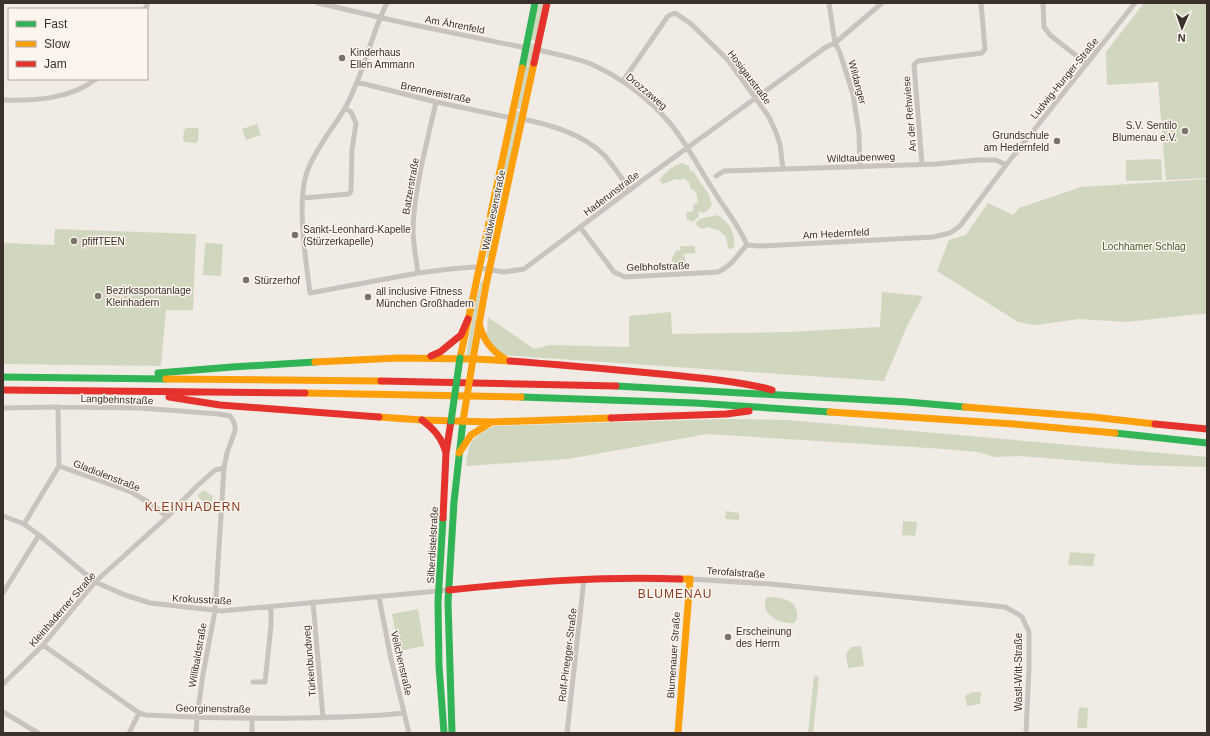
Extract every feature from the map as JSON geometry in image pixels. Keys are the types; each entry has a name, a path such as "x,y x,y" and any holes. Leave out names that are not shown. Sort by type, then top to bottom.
{"main road":[{"name":"Waldwiesenstraße","path":"460,358 535,3"},
{"name":"Waldwiesenstraße","path":"463,421 479,323 547,3"},
{"path":"428,357 440,352 461,335 468,319"},
{"path":"479,323 484,340 494,353 506,360"},
{"path":"104,378 232,367 428,357 506,360 591,366 725,381 758,386 787,395"},
{"name":"Silberdistelstraße","path":"444,733 439,666 439,592 446,453 460,358"},
{"path":"3,377 398,381 592,385 787,395 1039,412 1207,429"},
{"path":"3,390 405,395 695,403 1091,430 1207,443"},
{"path":"136,392 220,405 450,421 491,422 726,414 768,408"},
{"path":"422,420 434,428 444,444 446,453"},
{"name":"Silberdistelstraße","path":"452,733 448,630 449,590 454,502 463,421"},
{"path":"459,453 471,435 491,422"},
{"name":"Terofalstraße","path":"449,590 584,579 690,579"},
{"name":"Blumenauer Straße","path":"678,733 690,579"}],"street":[{"name":"Am Ährenfeld","path":"318,3 379,18 526,48"},
{"path":"345,108 351,112 356,123 352,150 351,191 349,194 303,198 308,168 345,108 357,82 379,18 387,3"},
{"name":"Wildanger","path":"829,3 835,43 840,53 853,94 859,133 860,167"},
{"name":"Haderunstraße","path":"303,198 303,229 310,293 418,273 450,269 479,268 504,272 524,269 687,148 826,47 835,43 882,3"},
{"name":"An der Rehwiese","path":"922,164 914,65 918,61 982,53 986,49 981,3"},
{"path":"1043,3 1044,28 1050,35 1087,64"},
{"name":"Ludwig-Hunger-Straße","path":"1006,165 1135,3"},
{"name":"Hosigaustraße","path":"623,81 668,16 676,13 690,23 728,60 756,99 775,130 780,144 783,168"},
{"name":"Drozzaweg","path":"538,50 590,64 623,81 653,106 670,123 687,148"},
{"path":"3,100 33,100 53,97 76,91 94,80"},
{"name":"Brennereistraße","path":"357,82 436,102 511,118"},
{"name":"Batzerstraße","path":"418,273 414,245 416,196 436,102"},
{"path":"523,119 560,129 593,146 612,165 630,190"},
{"path":"687,148 744,236 747,245"},
{"name":"Wildtaubenweg","path":"716,176 724,171 783,168 860,167 977,160 996,160 1006,165"},
{"name":"Am Hedernfeld","path":"747,245 760,246 933,237 950,233 960,226 1006,165"},
{"name":"Gelbhofstraße","path":"580,227 614,272 625,277 718,272 725,269 735,261 747,245"},
{"path":"24,524 59,466 58,406"},
{"name":"Langbehnstraße","path":"3,408 58,406 140,408 230,416"},
{"name":"Willibaldstraße","path":"196,733 196,718 202,674 214,611 224,468 227,453 236,428 230,416"},
{"name":"Gladiolenstraße","path":"59,466 131,492 153,505 167,517"},
{"name":"Kleinhaderner Straße","path":"3,684 43,645 95,582 167,517 215,470 224,468"},
{"name":"Krokusstraße","path":"3,516 24,524 40,535 95,582 150,604 222,611 449,590"},
{"path":"3,593 40,535"},
{"name":"Rolf-Pinegger-Straße","path":"567,733 584,579"},
{"name":"Terofalstraße","path":"690,579 770,584 1005,607 1018,614"},
{"name":"Veilchenstraße","path":"379,597 391,659 409,733"},
{"name":"Türkenbundweg","path":"313,602 323,718"},
{"path":"253,682 265,682 271,626 271,607"},
{"name":"Wastl-Witt-Straße","path":"1018,614 1022,617 1029,632 1026,733"},
{"name":"Georginenstraße","path":"43,645 139,713 146,715 196,718 323,718 364,717 404,713"},
{"path":"3,712 38,733"},
{"path":"129,733 139,713"},
{"path":"252,718 252,733"}],"green space":[{"path":"539,3 545,3 538,41 531,40"},
{"name":"S.V. Sentilo Blumenau e.V.","path":"1144,3 1207,3 1207,178 1166,180 1158,82 1107,85 1106,52"},
{"path":"531,43 537,44 523,110 516,108"},
{"path":"516,111 522,112 490,258 486,257"},
{"path":"257,124 261,135 246,140 242,129"},
{"path":"186,128 197,128 199,130 198,141 196,143 185,142 183,140 184,130"},
{"path":"1161,159 1162,180 1126,181 1126,160"},
{"path":"682,163 689,166 690,171 694,172 708,193 712,205 703,213 698,211 699,217 692,222 687,219 686,214 687,212 693,211 693,206 698,202 697,194 691,189 689,182 683,178 681,180 675,179 663,184 659,180 669,170"},
{"name":"Lochhamer Schlag","path":"1207,179 1207,314 1126,322 1079,319 1035,325 1018,322 937,271 949,240 966,235 988,203 1013,215 1019,208 1081,187"},
{"path":"717,215 731,228 734,237 734,247 731,249 728,248 726,237 720,231 708,227 702,229 697,226 696,223 700,219"},
{"name":"Bezirkssportanlage Kleinhadern","path":"55,229 196,234 193,310 166,310 161,366 3,364 3,243 54,245"},
{"path":"205,243 223,244 221,276 203,275"},
{"path":"680,246 695,246 695,253 683,254 686,264 683,266 679,266 672,261 674,253 678,250 680,251"},
{"path":"481,281 483,281 471,356 466,356 473,313"},
{"path":"882,292 923,296 907,326 884,381 500,355 487,336 488,317 534,349 550,345 629,347 629,316 671,312 672,334 790,332 880,327"},
{"path":"725,419 788,420 1207,457 1207,467 1132,465 1020,456 995,457 978,452 944,449 707,434 568,459 466,466 468,451 472,441 494,426"},
{"path":"203,490 213,496 211,511 207,513 204,507 207,505 197,496"},
{"path":"726,511 739,513 739,520 725,519"},
{"path":"903,521 917,522 915,536 902,535"},
{"path":"1070,552 1095,554 1093,566 1068,565"},
{"path":"767,597 782,598 791,602 796,609 796,621 794,623 783,622 772,617 766,609 765,603"},
{"path":"418,609 424,646 399,651 392,614"},
{"path":"861,646 864,666 848,668 846,654 851,647"},
{"path":"814,676 819,677 813,733 808,733"},
{"path":"972,692 981,692 980,704 967,706 965,696"},
{"path":"1079,707 1088,708 1087,728 1077,728"}],"traffic: fast":[{"path":"522,68 535,3"},
{"path":"451,421 460,358"},
{"path":"158,373 315,362"},
{"path":"3,377 166,379"},
{"path":"616,386 907,402 965,407"},
{"path":"521,397 695,403 830,412"},
{"path":"452,733 448,602 454,502 463,421"},
{"path":"1115,433 1207,443"},
{"path":"443,518 438,602 439,666 444,733"}],"traffic: slow":[{"path":"473,359 486,285 534,63"},
{"path":"460,358 522,68"},
{"path":"479,323 488,344 505,359"},
{"path":"315,362 398,358 510,361"},
{"path":"463,421 473,359"},
{"path":"166,379 381,381"},
{"path":"305,393 521,397"},
{"path":"965,407 1093,417 1155,424"},
{"path":"830,412 1014,424 1115,433"},
{"path":"379,417 491,422 611,418"},
{"path":"459,453 471,435 490,423"},
{"path":"678,733 690,579 680,579"}],"traffic: jam":[{"path":"534,63 547,3"},
{"path":"431,356 440,352 461,335 468,319"},
{"path":"510,361 710,379 748,384 772,390"},
{"path":"381,381 616,386"},
{"path":"3,390 305,393"},
{"path":"169,397 220,405 379,417"},
{"path":"611,418 726,414 749,411"},
{"path":"422,420 437,434 446,453"},
{"path":"443,518 446,453 451,421"},
{"path":"1155,424 1207,429"},
{"path":"449,590 564,580 622,578 680,579"}],"place":[{"name":"Kinderhaus Ellen Ammann","path":"342,58"},
{"name":"S.V. Sentilo Blumenau e.V.","path":"1185,131"},
{"name":"Grundschule am Hedernfeld","path":"1057,141"},
{"name":"Sankt-Leonhard-Kapelle (Stürzerkapelle)","path":"295,235"},
{"name":"pfiffTEEN","path":"74,241"},
{"name":"Stürzerhof","path":"246,280"},
{"name":"Bezirkssportanlage Kleinhadern","path":"98,296"},
{"name":"all inclusive Fitness München Großhadern","path":"368,297"},
{"name":"Erscheinung des Herrn","path":"728,637"}],"district":[{"name":"KLEINHADERN","path":"193,507"},
{"name":"BLUMENAU","path":"675,594"}]}
